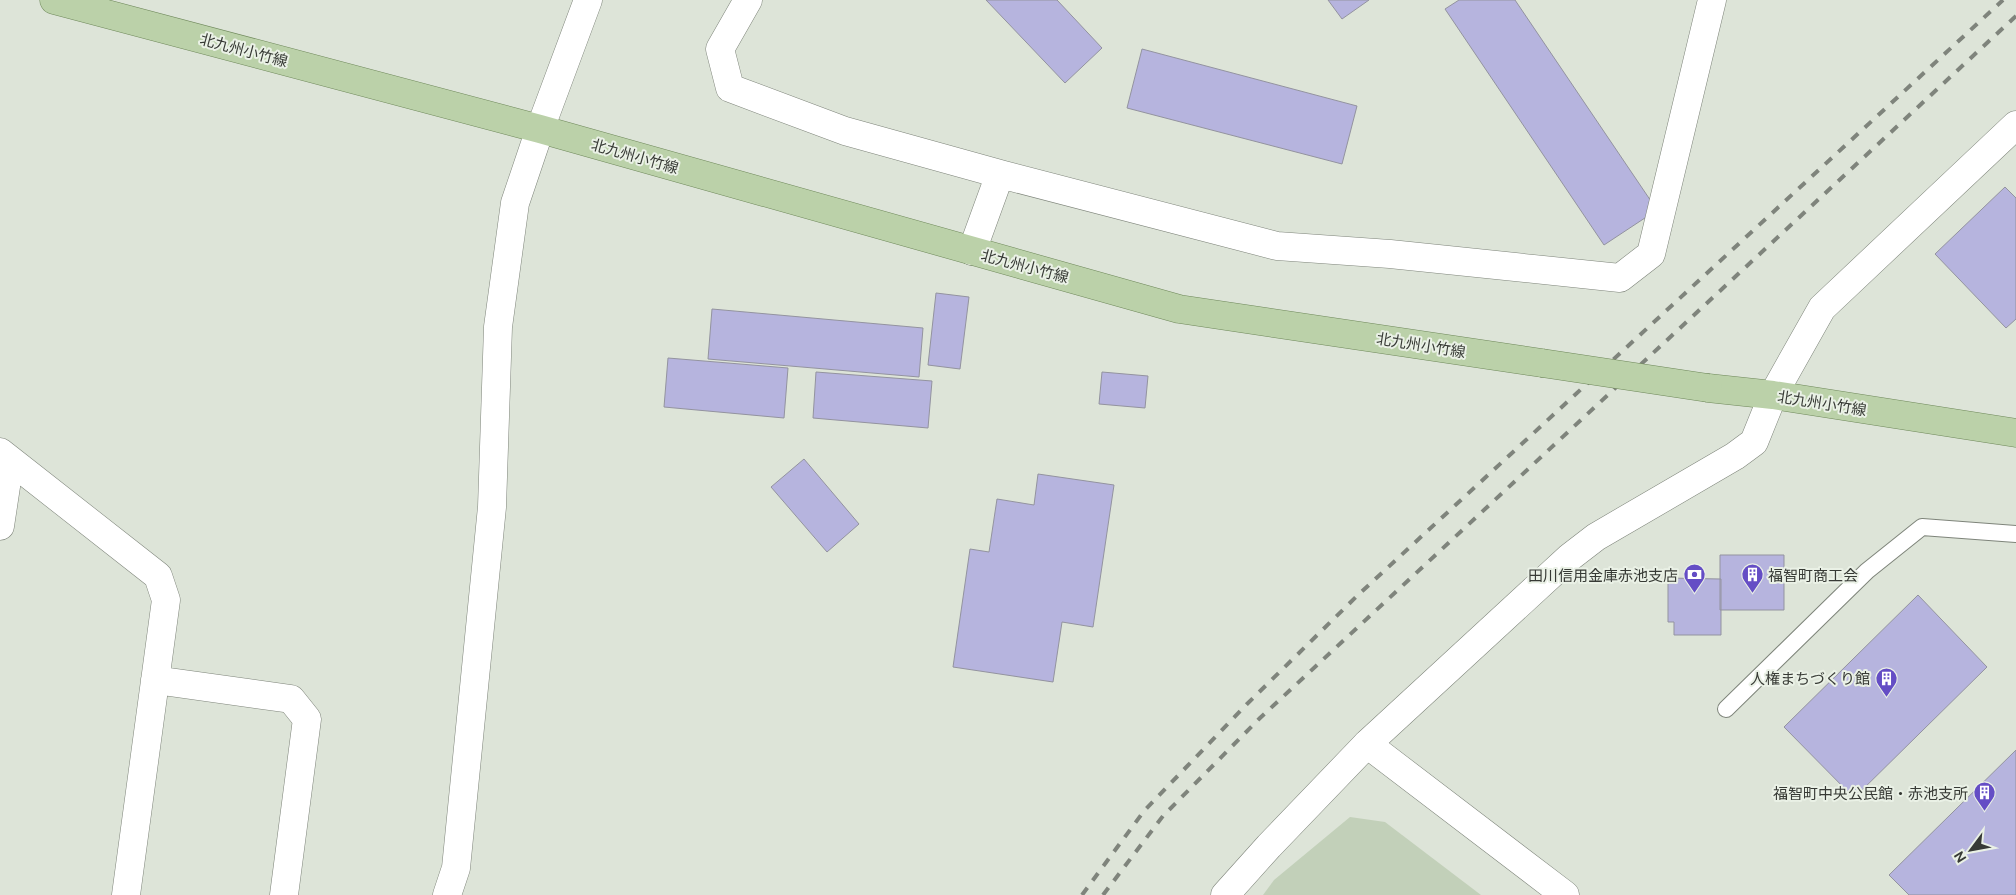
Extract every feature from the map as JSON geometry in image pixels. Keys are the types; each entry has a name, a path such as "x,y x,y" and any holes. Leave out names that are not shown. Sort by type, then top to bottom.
{"main road":[{"name":"北九州小竹線","path":"54,0 540,128 972,252 1179,309 1708,388 1773,395 2016,433"}],"street":[{"path":"447,895 456,868 492,508 498,327 516,203 540,128 588,0"},
{"path":"748,0 720,49 730,88 845,131 1000,174 1277,246 1390,254 1620,278 1650,254 1712,0"},
{"path":"1226,895 1269,846 1367,744 1570,558 1596,537 1746,449 1754,442 1773,395 1822,308 2016,125"},
{"path":"972,252 1000,174"},
{"path":"0,526 5,456"},
{"path":"5,456 158,576 166,600 126,895"},
{"path":"155,680 291,699 307,718 284,895"},
{"path":"1367,744 1565,895"}],"lane":[{"path":"1726,709 1867,571 1922,527 2016,534"}],"green space":[{"path":"1350,817 1385,822 1481,895 1263,895 1274,880"}],"building":[{"path":"986,0 1057,0 1102,48 1065,83"},
{"path":"1328,0 1369,0 1342,19"},
{"path":"1459,0 1515,0 1657,210 1604,245 1445,9"},
{"path":"1142,49 1357,106 1342,164 1127,108"},
{"path":"2005,187 2016,198 2016,319 2006,328 1935,254"},
{"path":"936,293 969,297 960,369 928,365"},
{"path":"712,309 923,328 919,377 708,359"},
{"path":"668,358 788,368 784,418 664,407"},
{"path":"816,372 932,381 928,428 813,418"},
{"path":"1102,372 1148,376 1145,408 1099,404"},
{"path":"804,459 859,524 827,552 771,487"},
{"path":"1038,474 1114,485 1093,627 1062,622 1053,682 953,667 970,549 989,552 997,499 1034,505"},
{"name":"福智町商工会","path":"1720,555 1784,555 1784,610 1720,610"},
{"name":"田川信用金庫赤池支店","path":"1668,578 1721,579 1721,635 1674,635 1674,622 1668,622"},
{"name":"人権まちづくり館","path":"1918,595 1987,667 1854,798 1784,727"},
{"name":"福智町中央公民館・赤池支所","path":"2016,750 2016,895 1909,895 1889,875"}],"railway":[{"path":"1082,895 1144,811 1247,704 1358,595 2003,0"},
{"path":"1103,895 1163,816 1260,718 2016,16"}],"place":[{"name":"田川信用金庫赤池支店","path":"1694,594"},
{"name":"福智町商工会","path":"1752,594"},
{"name":"人権まちづくり館","path":"1886,697"},
{"name":"福智町中央公民館・赤池支所","path":"1984,812"}]}
